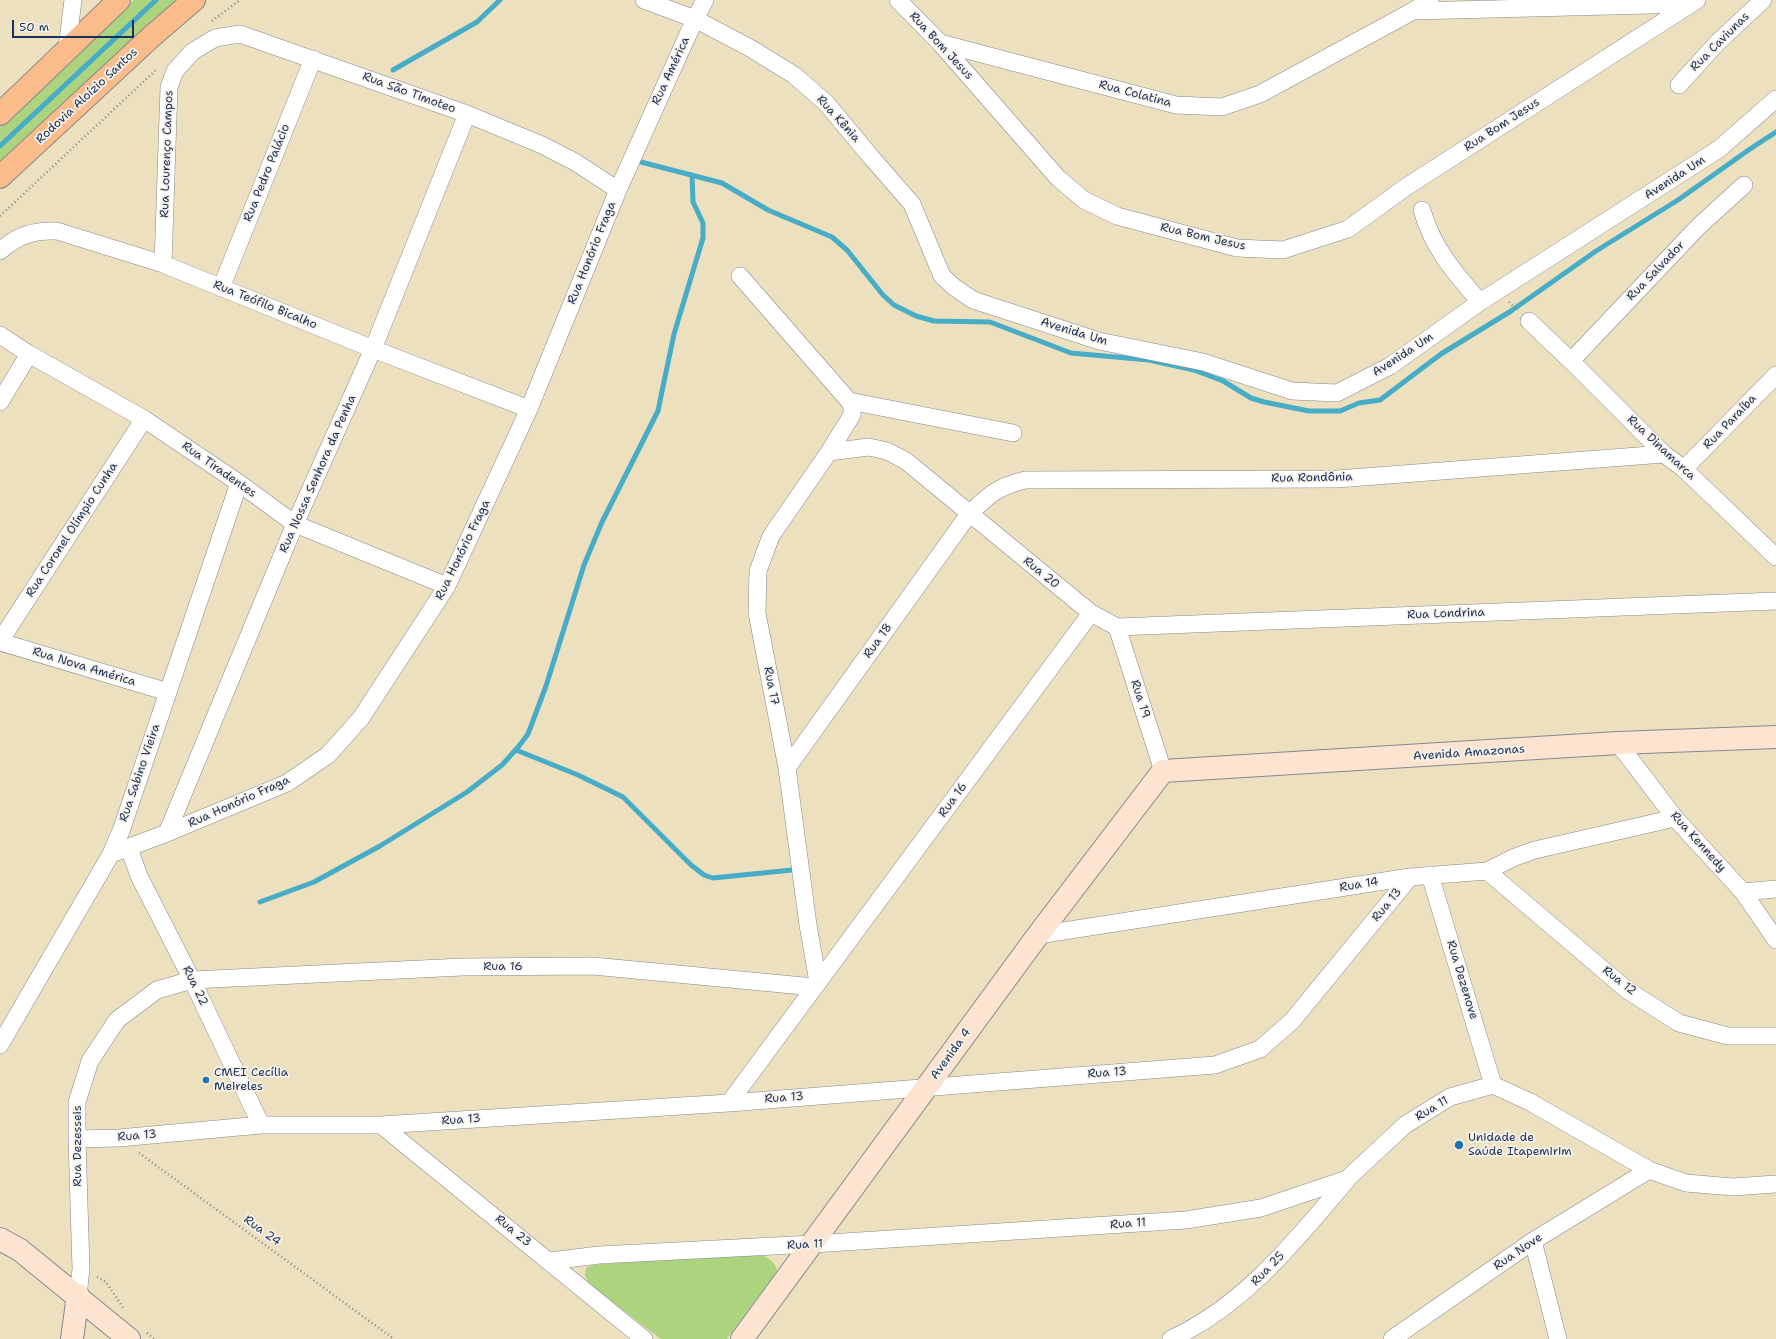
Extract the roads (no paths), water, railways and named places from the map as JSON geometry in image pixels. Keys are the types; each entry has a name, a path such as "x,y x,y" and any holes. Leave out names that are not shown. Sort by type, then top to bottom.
{"main road":[{"path":"0,114 51,67 67,49 119,0"},
{"name":"Rodovia Aloízio Santos","path":"0,177 151,37 194,0"}],"street":[{"path":"67,49 74,0"},
{"name":"Rua Kênia","path":"644,0 695,19 750,48 794,75 826,103 912,204 942,276 954,287"},
{"name":"Rua América","path":"627,170 695,19 706,0"},
{"name":"Rua Bom Jesus","path":"898,0 940,43 1058,178 1084,200 1117,216 1237,248 1283,250 1348,229 1406,187 1694,2"},
{"name":"Rua Colatina","path":"940,43 1176,105 1222,106 1260,94 1409,6 1430,0"},
{"name":"Rua Caviunas","path":"1679,85 1717,43 1763,0"},
{"path":"1409,6 1694,2"},
{"name":"Rua São Timoteo","path":"192,52 215,38 240,34 467,114 549,148 575,162 618,190"},
{"name":"Rua Lourenço Campos","path":"163,264 169,87 175,71 192,52"},
{"name":"Rua Pedro Palácio","path":"221,288 313,59"},
{"name":"Avenida Um","path":"954,287 973,300 1099,341 1203,362 1292,391 1337,393 1390,366 1480,302 1719,149 1776,99"},
{"name":"Rua Nossa Senhora da Penha","path":"167,833 295,524 373,349 467,114"},
{"name":"Rua Honório Fraga","path":"111,854 167,833 287,783 328,755 361,718 447,586 529,409 627,170"},
{"name":"Rua Salvador","path":"1571,360 1698,227 1744,185"},
{"path":"1422,210 1426,225 1447,264 1480,302"},
{"name":"Rua Teófilo Bicalho","path":"0,251 8,244 24,235 40,230 57,231 163,264 373,349 529,409"},
{"path":"740,276 851,408 1013,433"},
{"name":"Rua Dinamarca","path":"1530,321 1571,360 1664,454 1684,469 1776,557"},
{"name":"Rua Tiradentes","path":"0,336 144,419 239,483 295,524 447,586"},
{"path":"0,402 29,354"},
{"name":"Rua Paraíba","path":"1684,469 1776,375"},
{"name":"Rua 17","path":"816,984 787,768 757,613 758,571 771,536 829,452 851,408"},
{"name":"Rua Coronel Olímpio Cunha","path":"0,642 144,419"},
{"name":"Rua 20","path":"829,452 869,447 887,451 906,461 1091,613 1116,627"},
{"name":"Rua Rondônia","path":"969,514 989,495 1005,485 1025,480 1338,479 1664,454"},
{"name":"Rua Sabino Vieira","path":"0,1045 111,854 121,831 239,483"},
{"name":"Rua 18","path":"787,768 969,514"},
{"name":"Rua Londrina","path":"1116,627 1776,600"},
{"name":"Rua 16","path":"729,1103 1091,613"},
{"name":"Rua 19","path":"1116,627 1163,772"},
{"name":"Rua Nova América","path":"0,642 168,692"},
{"name":"Avenida Amazonas","path":"1163,772 1618,743 1776,737"},
{"name":"Rua Kennedy","path":"1618,743 1675,818 1743,892 1776,940"},
{"name":"Avenida 4","path":"742,1339 1038,935 1163,772"},
{"name":"Rua 14","path":"1038,935 1410,877 1487,871 1515,857 1535,850 1675,818"},
{"name":"Rua 22","path":"129,848 140,876 192,980 261,1125"},
{"name":"Rua 12","path":"1487,871 1627,990 1679,1023 1728,1036 1776,1036"},
{"name":"Rua Dezenove","path":"1430,875 1493,1085"},
{"name":"Rua 13","path":"77,1139 120,1138 261,1125 382,1125 729,1103 1215,1065 1260,1049 1292,1021 1410,877"},
{"path":"1743,892 1776,889"},
{"name":"Rua 16","path":"192,980 462,967 593,966 816,984"},
{"name":"Rua Dezesseis","path":"78,1295 81,1269 77,1139 78,1102 90,1061 117,1020 157,990 192,980"},
{"path":"1493,1085 1530,1102 1649,1170 1686,1182 1733,1187 1776,1184"},
{"name":"Rua 11","path":"550,1261 599,1255 813,1244 1186,1220 1261,1208 1347,1179 1405,1125 1450,1097 1493,1085"},
{"name":"Rua 23","path":"382,1125 644,1339"},
{"name":"Rua Nove","path":"1392,1339 1533,1241 1649,1170"},
{"name":"Rua 25","path":"1171,1339 1191,1330 1248,1290 1296,1240 1347,1179"},
{"path":"0,1239 20,1250 78,1295 137,1336"},
{"path":"1533,1241 1558,1339"},
{"path":"72,1339 78,1295"}],"waterway":[{"path":"0,146 156,0"},
{"path":"393,70 477,22 500,0"},
{"path":"641,162 722,183 768,210 832,237 847,250 883,295 894,305 916,316 934,321 990,322 1071,353 1149,360 1194,370 1223,381 1251,398 1264,402 1309,411 1340,411 1359,403 1380,400 1441,354 1511,311 1596,251 1678,200 1776,132"},
{"path":"260,902 314,882 380,846 467,792 502,765 528,734 546,686 584,565 602,522 658,411 674,334 703,238 703,223 693,202 692,175"},
{"path":"516,750 578,775 623,797 691,865 704,875 713,878 792,870"}],"place":[{"name":"CMEI Cecília Meireles","path":"206,1080"},
{"name":"Unidade de Saúde Itapemirim","path":"1459,1145"}]}
